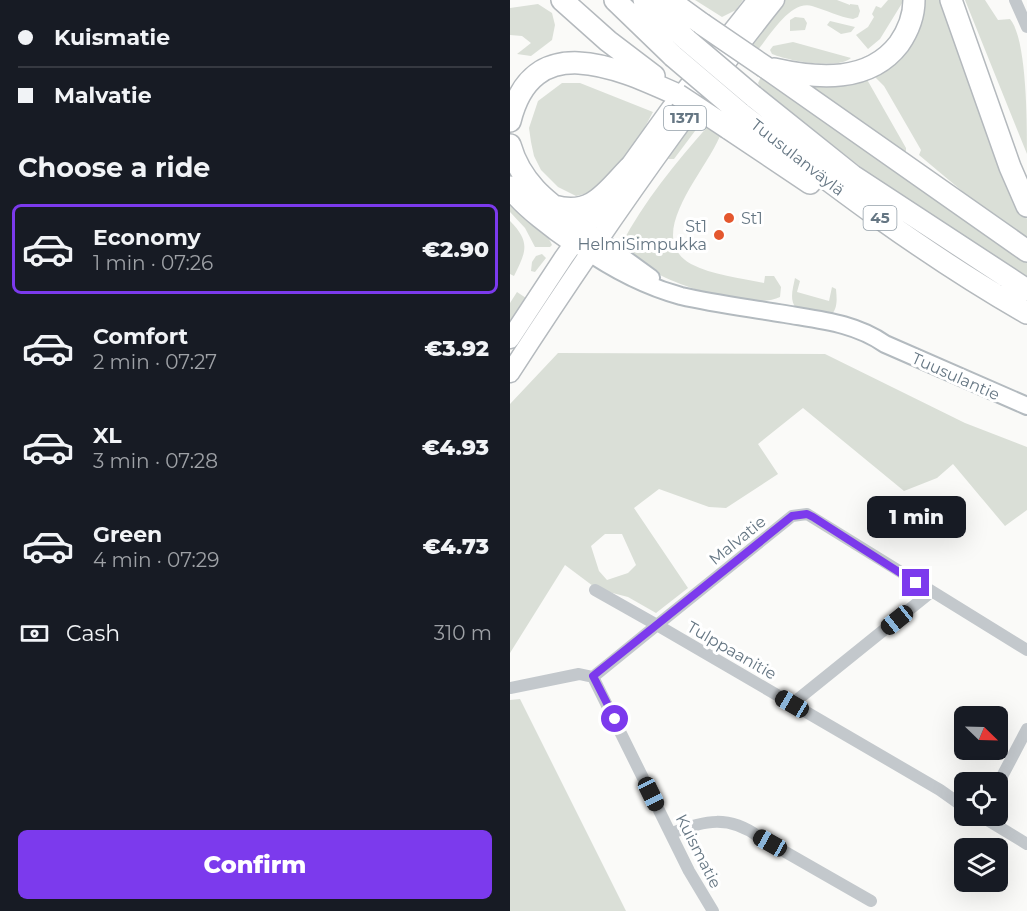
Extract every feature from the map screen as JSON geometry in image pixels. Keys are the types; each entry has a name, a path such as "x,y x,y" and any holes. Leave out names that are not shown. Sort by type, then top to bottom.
{"highway":[{"path":"562,0 656,82"},
{"name":"Tuusulanväylä","path":"615,0 680,48"},
{"name":"Tuusulanväylä","path":"644,0 680,48 741,112 841,191 931,253 1027,313"},
{"path":"669,0 1027,251"},
{"path":"765,67 818,76 836,76 867,69 889,55 902,39 911,20 914,0"},
{"path":"951,0 1010,167 1027,206"},
{"path":"510,121 520,94 530,81 555,64 585,62 656,82 678,94 741,112"},
{"name":"Tuusulanväylä","path":"741,112 853,176 1027,290"},
{"path":"510,145 514,160 524,177 538,194 554,206 587,241"},
{"path":"554,206 573,209 590,205 599,200 629,168"},
{"path":"510,188 530,207 587,241"}],"main road":[{"name":"1371","path":"587,241 629,168 671,108 757,0"},
{"name":"1371","path":"587,241 775,0"},
{"name":"Tuusulantie","path":"587,241 682,296 785,314 812,325 885,344 1027,406"},
{"path":"510,339 587,241"},
{"path":"510,373 587,241"}],"street":[{"path":"1015,0 1027,27"},
{"name":"Malvatie","path":"657,625 786,521 799,514 807,514 1027,650"},
{"name":"Tulppaanitie","path":"595,590 954,800"},
{"path":"792,704 931,592"},
{"path":"510,688 579,674 593,676 657,625"},
{"name":"Kuismatie","path":"593,676 689,871 713,911"},
{"path":"1004,772 1027,729"},
{"path":"672,833 702,823 733,822 871,901"},
{"path":"998,826 1027,844"}],"shaded area":[{"path":"695,0 743,0 736,10 722,17"},
{"path":"784,0 837,0 850,5 858,5 860,11 858,17 853,19 812,6 796,8 781,21 757,51 747,46"},
{"path":"888,0 904,0 880,39 868,49 856,35 868,27 874,17 872,14 876,6 881,8"},
{"path":"920,0 945,0 1015,197 1027,219 1027,246 976,207 962,191 919,155 921,150 884,86 871,73"},
{"path":"965,0 985,0 998,20 1010,19 1016,29 1025,82 1027,154"},
{"path":"538,4 552,13 555,25 552,40 531,56 517,54 531,43 522,36 510,35 510,8"},
{"path":"795,17 804,18 807,23 805,30 790,31 790,20"},
{"path":"830,21 855,27 851,32 841,34 827,25"},
{"path":"793,42 851,58 844,62 824,64 801,62 772,54 770,50 773,46"},
{"path":"865,76 906,151 903,152 800,82"},
{"path":"761,77 1027,258 1027,278 876,179 761,89 758,83"},
{"path":"562,83 580,83 653,112 632,151 596,191 576,196 558,187 541,170 534,156 529,128 538,101"},
{"path":"695,118 701,123 674,159 668,159"},
{"path":"709,125 721,133 683,201 676,219 673,237 677,252 691,264 717,274 764,283 765,276 774,276 781,287 780,297 754,301 721,296 688,287 651,270 621,245 661,182"},
{"path":"510,203 544,233 552,245 550,247 535,247 525,228 510,212"},
{"path":"510,221 524,241 524,254 514,276 510,274"},
{"path":"542,254 546,258 535,272 531,271 532,262 536,256"},
{"path":"795,278 800,281 797,292 829,301 832,287 836,289 837,301 829,317 796,308 792,298"},
{"path":"517,292 526,298 510,322 510,303"},
{"path":"558,353 825,354 965,423 1027,447 1027,510 1005,526 953,464 937,478 904,491 803,408 758,444 778,474 726,508 709,507 659,489 634,508 688,588 656,613 628,597 597,589 565,565 510,653 510,404","holes":["605,534 622,534 636,565 628,573 607,580 599,571 591,546"]},
{"path":"520,699 626,911 510,911 510,700"}],"place":[{"name":"St1","path":"729,218"},
{"name":"St1 HelmiSimpukka","path":"719,235"}],"route":[{"path":"615,719 593,676 792,516 807,514 813,517 916,583"}]}
